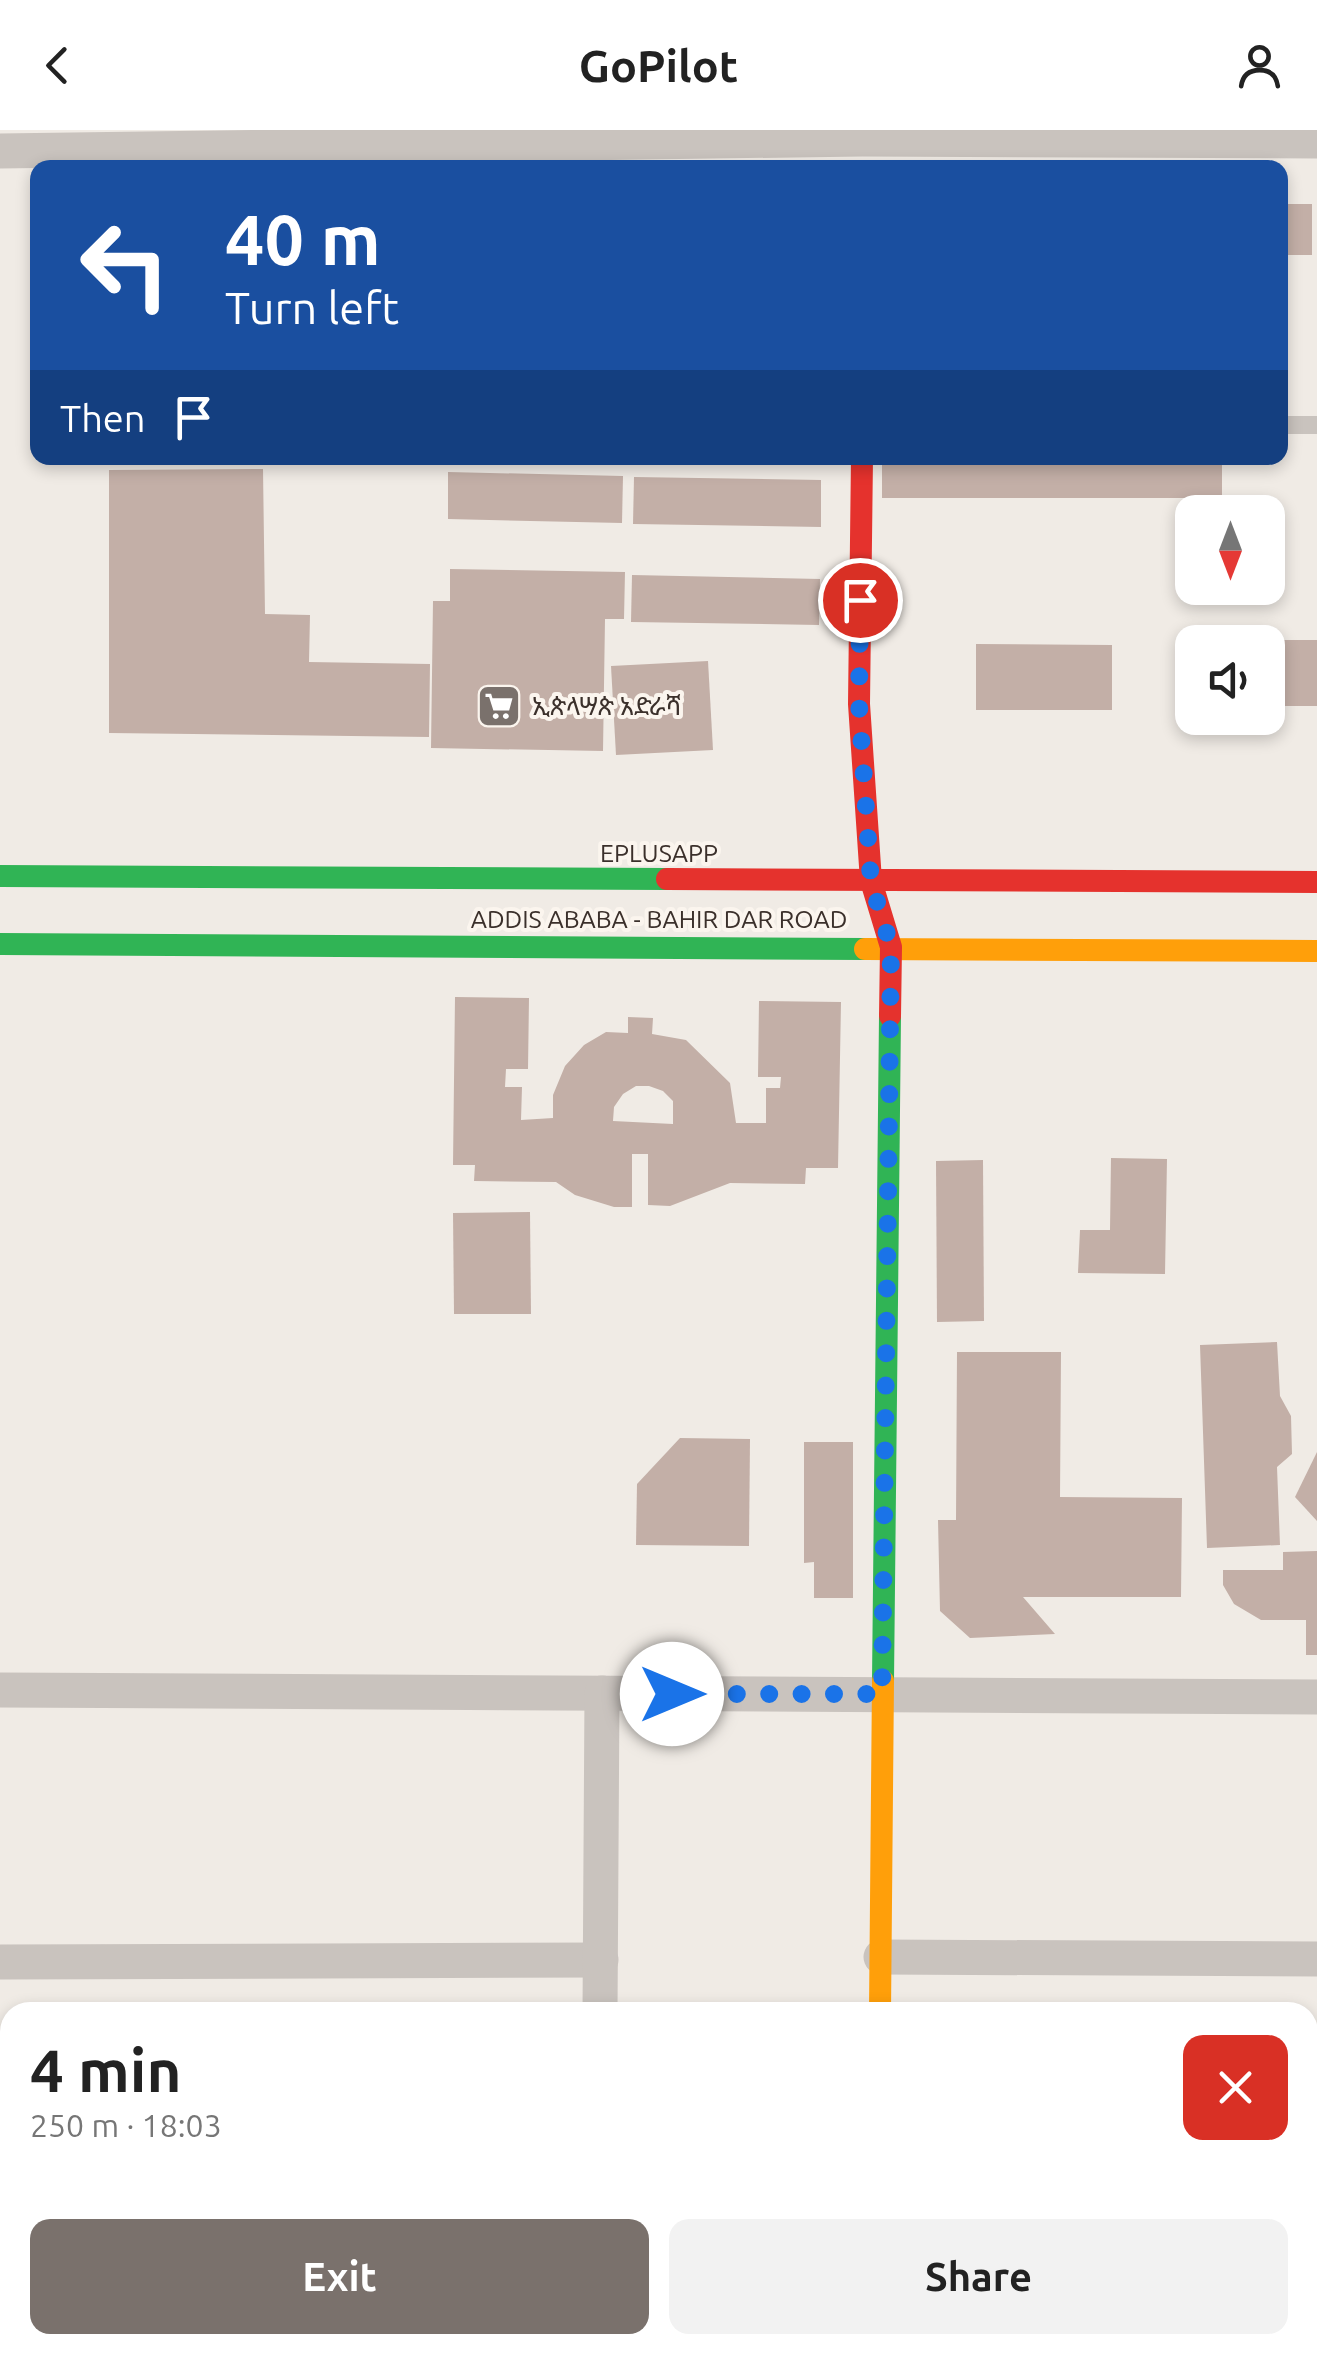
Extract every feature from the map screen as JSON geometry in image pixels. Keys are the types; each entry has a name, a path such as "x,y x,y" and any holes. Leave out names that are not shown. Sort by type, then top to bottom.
{"main road":[{"path":"862,465 859,704 871,882 891,947 880,2002"},
{"name":"EPLUSAPP","path":"0,876 1317,882"},
{"name":"ADDIS ABABA - BAHIR DAR ROAD","path":"0,944 1317,951"}],"street":[{"path":"10,144 862,146 1317,141"},
{"path":"0,1690 1317,1696"},
{"path":"600,2002 602,1693"},
{"path":"881,1957 1317,1959"},
{"path":"0,1962 600,1960"}],"lane":[{"path":"1288,425 1317,425"}],"building":[{"path":"1288,204 1312,204 1312,255 1288,255"},
{"path":"882,465 1222,465 1222,495 882,498"},
{"path":"263,469 265,614 310,615 309,662 430,664 429,737 109,733 109,470"},
{"path":"448,472 623,476 622,523 448,519"},
{"path":"634,477 821,480 821,527 633,524"},
{"path":"450,569 625,572 624,619 605,619 603,751 431,748 433,601 450,601"},
{"path":"632,575 820,579 819,625 631,622"},
{"path":"1285,640 1317,640 1317,706 1285,706"},
{"path":"976,644 1112,645 1112,710 976,710"},
{"path":"708,661 713,750 616,755 611,666"},
{"path":"455,997 529,998 528,1069 506,1069 505,1087 522,1087 521,1120 553,1118 553,1095 565,1066 584,1045 606,1032 628,1033 628,1017 653,1018 652,1034 686,1040 730,1083 736,1123 766,1123 766,1088 780,1088 781,1077 758,1077 759,1001 841,1002 838,1168 806,1168 805,1184 730,1183 670,1206 648,1205 648,1154 632,1154 632,1207 614,1207 575,1195 556,1182 474,1181 475,1165 453,1165","holes":["636,1086 663,1091 673,1101 673,1124 613,1121 614,1107 623,1094"]},
{"path":"1111,1158 1167,1159 1165,1274 1078,1273 1080,1230 1110,1230"},
{"path":"983,1160 984,1321 937,1322 936,1161"},
{"path":"530,1212 531,1314 454,1314 453,1213"},
{"path":"1277,1342 1280,1396 1291,1416 1292,1454 1277,1467 1280,1545 1207,1548 1200,1345"},
{"path":"957,1352 1061,1352 1060,1497 1182,1498 1181,1597 1023,1597 1055,1634 970,1638 940,1611 938,1520 956,1520"},
{"path":"680,1438 750,1439 749,1546 636,1545 637,1484"},
{"path":"804,1442 853,1442 853,1598 814,1598 814,1562 804,1563"},
{"path":"1317,1452 1317,1521 1295,1497"},
{"path":"1317,1551 1317,1655 1306,1655 1306,1620 1261,1620 1234,1604 1223,1585 1223,1570 1283,1570 1283,1552"}],"traffic: fast":[{"path":"0,876 667,879"},
{"path":"0,944 865,949"},
{"path":"883,1681 890,1016"}],"traffic: slow":[{"path":"865,949 1317,951"},
{"path":"880,2002 883,1681"}],"traffic: jam":[{"path":"862,465 859,704 871,881 891,947 890,1016"},
{"path":"667,879 1317,882"}],"place":[{"name":"ኢጵላሣጵ አድራሻ","path":"499,706"}],"route":[{"path":"672,1694 882,1694 891,947 871,882 859,704 860,600"}]}
